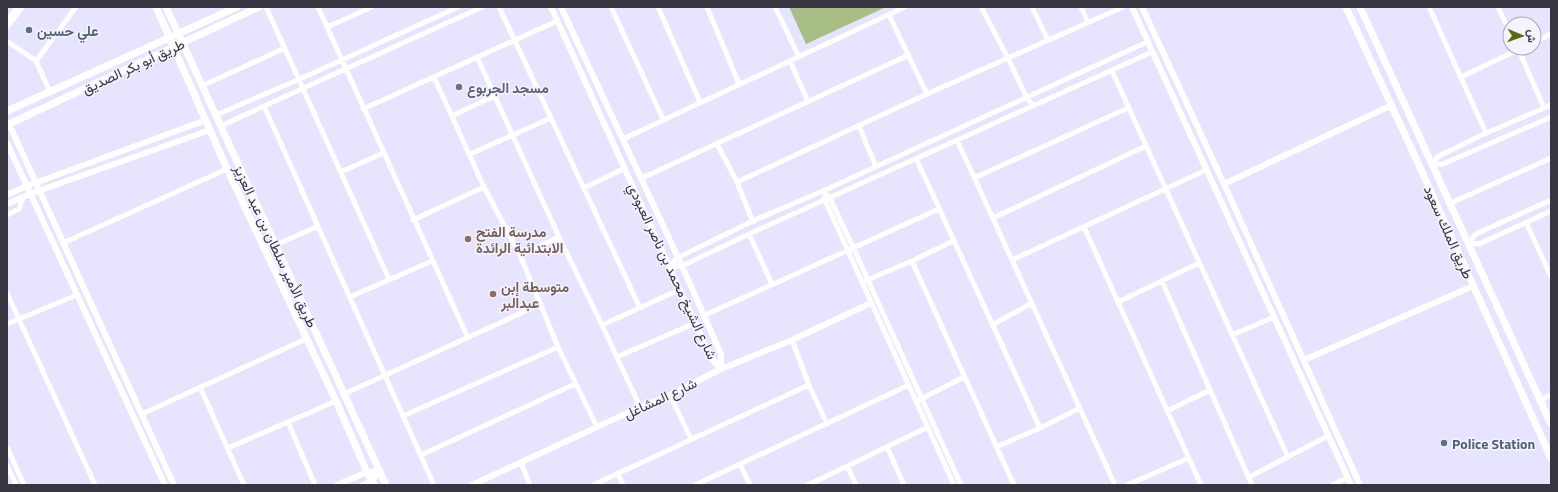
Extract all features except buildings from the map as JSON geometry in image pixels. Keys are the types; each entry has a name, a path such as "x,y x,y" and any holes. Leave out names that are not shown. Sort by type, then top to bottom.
{"highway":[{"path":"7,24 20,7"}],"main road":[{"name":"طريق الأمير سلطان بن عبد العزيز","path":"156,7 210,130 373,483"},
{"name":"طريق الأمير سلطان بن عبد العزيز","path":"166,7 386,485"},
{"name":"طريق أبو بكر الصديق","path":"7,111 237,7"},
{"name":"طريق أبو بكر الصديق","path":"8,124 259,7"},
{"name":"طريق الملك سعود","path":"1346,7 1392,105 1551,458"},
{"name":"طريق الملك سعود","path":"1360,7 1551,424"},
{"path":"1418,163 1429,157"}],"street":[{"path":"36,61 76,7"},
{"path":"266,7 300,79 389,279"},
{"path":"318,7 413,220 467,336"},
{"path":"327,28 372,7"},
{"path":"216,115 300,79 458,7"},
{"path":"221,126 482,7"},
{"path":"499,7 640,308"},
{"name":"شارع الشيخ محمد بن ناصر العبودي","path":"551,7 679,290 711,358 721,369"},
{"name":"شارع الشيخ محمد بن ناصر العبودي","path":"561,7 642,178 721,354 721,369"},
{"path":"611,7 663,119"},
{"path":"658,7 700,102"},
{"path":"708,7 739,84"},
{"path":"775,7 799,56"},
{"path":"623,139 905,7"},
{"path":"981,7 1027,98 1033,106"},
{"path":"1032,7 1048,40"},
{"path":"1081,7 1088,22"},
{"path":"737,182 927,94 1122,7"},
{"path":"1132,7 1351,485"},
{"path":"1142,7 1360,485"},
{"path":"1430,7 1486,133"},
{"path":"889,15 927,94"},
{"path":"363,109 557,20"},
{"path":"7,40 36,61 50,92"},
{"path":"669,267 677,258 753,222 823,192 1147,42 1159,42"},
{"path":"669,267 682,266 916,158 1112,71 1152,52 1159,42"},
{"path":"202,86 285,48"},
{"path":"642,178 908,55"},
{"path":"1461,77 1505,56"},
{"path":"1523,56 1544,108"},
{"path":"477,57 559,237 640,407"},
{"path":"790,61 808,102"},
{"path":"1112,71 1288,457"},
{"path":"434,76 484,187 520,255 575,384 598,427"},
{"path":"452,116 494,96"},
{"path":"1224,184 1392,105"},
{"path":"1433,165 1437,157 1486,133 1551,105"},
{"path":"264,106 434,485"},
{"path":"974,178 1128,108"},
{"path":"1433,165 1443,164 1551,117"},
{"path":"470,154 551,118"},
{"path":"7,195 26,186 206,120"},
{"path":"8,124 40,190 174,485"},
{"path":"858,126 876,167"},
{"path":"7,204 40,190 210,130"},
{"path":"957,140 1115,485"},
{"path":"7,143 163,485"},
{"path":"718,144 737,182 753,222"},
{"path":"993,218 1146,146"},
{"path":"341,172 383,153"},
{"path":"916,158 1040,428"},
{"path":"1451,204 1551,158"},
{"path":"584,188 625,168"},
{"path":"63,243 228,169"},
{"path":"1012,260 1206,170"},
{"path":"413,220 484,187"},
{"path":"823,192 853,247 961,485"},
{"path":"7,215 18,209 23,197"},
{"path":"827,200 847,250 954,485"},
{"path":"1468,243 1476,234 1551,200"},
{"path":"703,316 939,209"},
{"path":"1468,243 1479,244 1551,211"},
{"path":"1526,222 1550,274"},
{"path":"276,245 318,226"},
{"path":"1084,227 1201,485"},
{"path":"749,234 772,284"},
{"path":"520,255 559,237"},
{"path":"862,283 912,262 953,240"},
{"path":"350,297 432,261"},
{"path":"912,262 1014,485"},
{"path":"1118,302 1199,263"},
{"path":"1162,281 1252,485"},
{"path":"1304,360 1474,286"},
{"path":"602,325 679,290"},
{"path":"7,292 95,485"},
{"path":"7,324 77,295"},
{"name":"شارع المشاغل","path":"472,485 721,369 792,340 871,303"},
{"path":"992,325 1032,303"},
{"path":"344,394 385,376 467,336 541,304"},
{"path":"1232,335 1274,317"},
{"path":"617,357 695,323"},
{"path":"142,414 306,339"},
{"path":"792,340 809,385 827,424"},
{"path":"403,416 558,347"},
{"path":"916,401 964,377"},
{"path":"421,455 575,384"},
{"path":"593,485 809,385"},
{"path":"695,485 909,386"},
{"path":"200,387 244,485"},
{"path":"1168,411 1210,390"},
{"path":"670,394 692,439"},
{"path":"1540,400 1551,395"},
{"path":"228,448 336,401"},
{"path":"996,446 1040,428 1080,408"},
{"path":"288,422 315,485"},
{"path":"808,485 928,427"},
{"path":"1248,477 1328,436"},
{"path":"7,447 24,485"},
{"path":"887,447 904,485"},
{"path":"1127,485 1189,458"},
{"path":"521,463 530,485"},
{"path":"740,464 750,485"},
{"path":"7,465 16,485"},
{"path":"847,466 856,485"},
{"path":"337,485 367,472 380,471"},
{"path":"363,485 373,483 380,471"},
{"path":"618,473 623,485"},
{"path":"1332,485 1348,478"}],"green space":[{"path":"789,7 886,7 806,44"}],"place":[{"name":"علي حسين","path":"29,30"},
{"name":"مسجد الجربوع","path":"459,87"},
{"name":"مدرسة الفتح الابتدائية الرائدة","path":"468,239"},
{"name":"متوسطة إبن عبدالبر","path":"493,294"},
{"name":"Police Station","path":"1444,443"}]}
